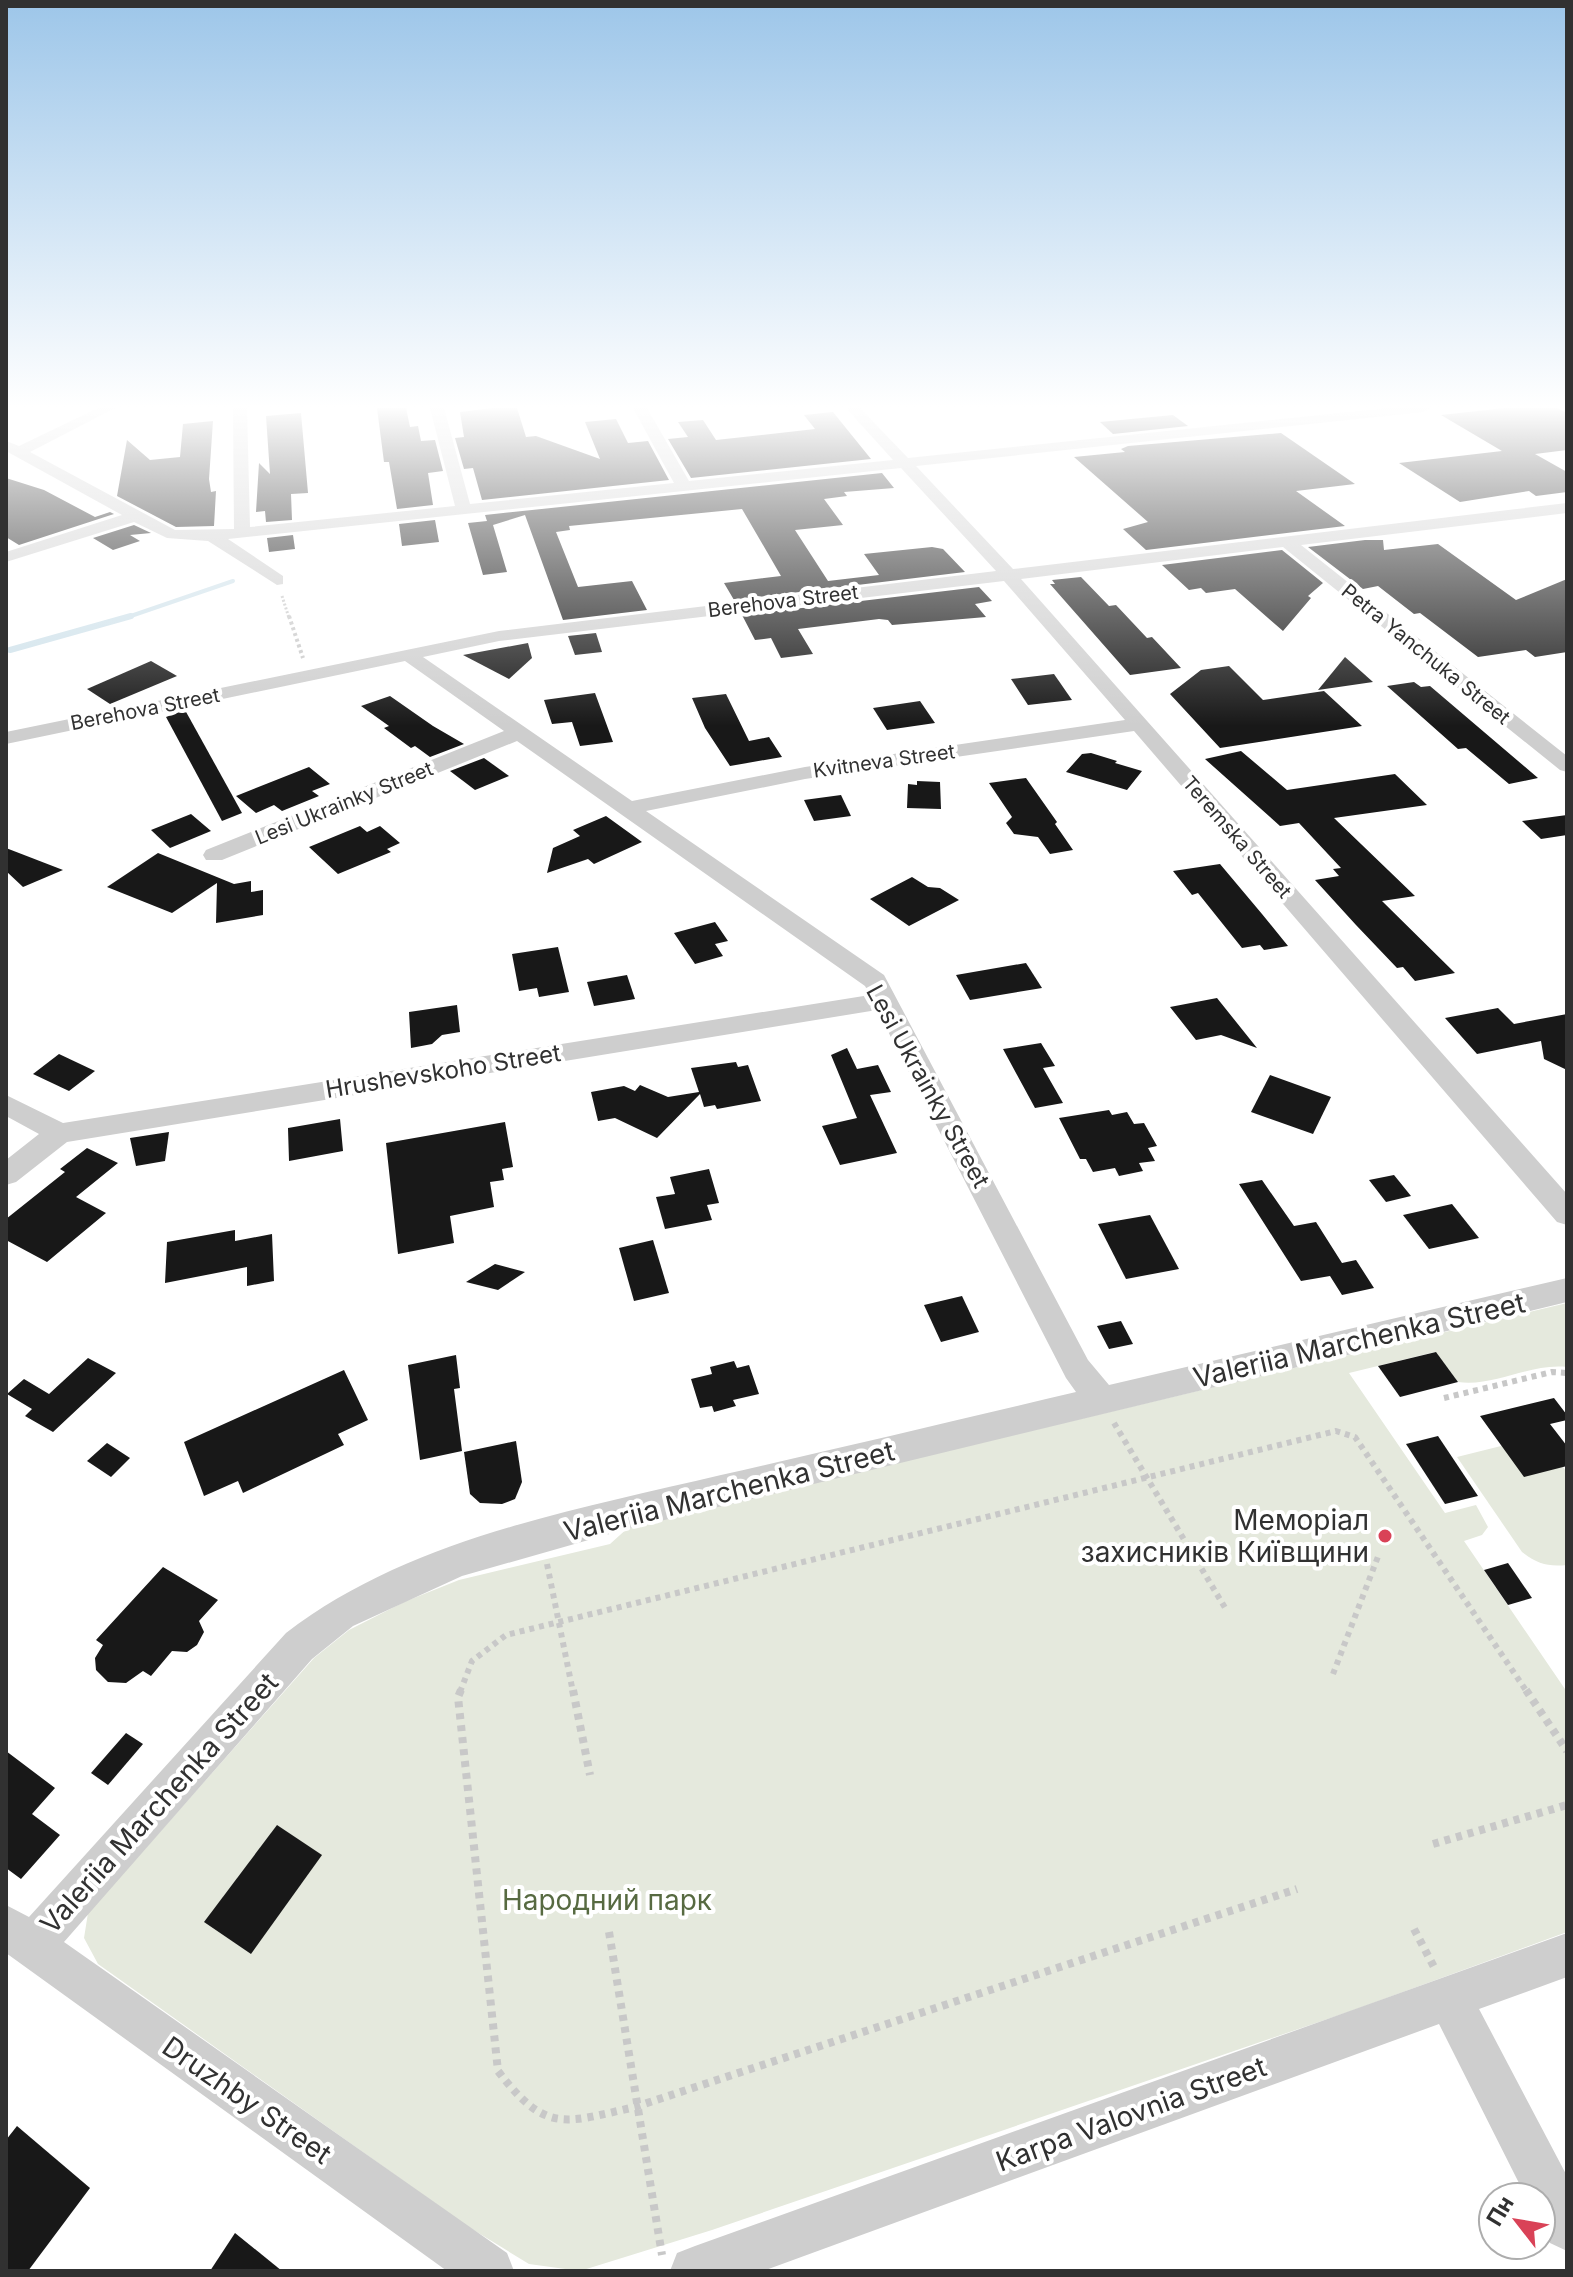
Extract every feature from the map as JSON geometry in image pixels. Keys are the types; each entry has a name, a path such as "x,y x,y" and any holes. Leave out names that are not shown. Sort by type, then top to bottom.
{"street":[{"path":"133,514 173,535 212,536 393,514"},
{"path":"242,514 242,530"},
{"name":"Teremska Street","path":"953,514 1567,1214"},
{"name":"Berehova Street","path":"6,738 499,636 1518,514"},
{"path":"6,557 136,516"},
{"path":"212,536 277,580"},
{"name":"Petra Yanchuka Street","path":"1286,541 1567,766"},
{"name":"Lesi Ukrainky Street","path":"408,655 875,981 1077,1369 1102,1401"},
{"name":"Kvitneva Street","path":"630,808 805,773 1139,724"},
{"name":"Lesi Ukrainky Street","path":"214,855 518,733"},
{"name":"Hrushevskoho Street","path":"59,1133 887,1000"},
{"path":"6,1104 59,1133 6,1175"},
{"name":"Valeriia Marchenka Street","path":"20,1936 299,1646 340,1614 456,1561 627,1513 1567,1290"},
{"name":"Druzhby Street","path":"20,1936 81,1984 489,2271"},
{"name":"Karpa Valovnia Street","path":"695,2271 1567,1955"},
{"path":"1450,1999 1567,2226"}],"path":[{"path":"277,580 309,676"},
{"path":"1444,1398 1552,1372 1567,1373"},
{"path":"1102,1401 1227,1611"},
{"path":"1297,1889 635,2107 559,2122 522,2105 498,2071 458,1697 472,1661 506,1635 1336,1431 1355,1437 1567,1751"},
{"path":"541,1539 590,1775"},
{"path":"1333,1674 1379,1554"},
{"path":"1433,1844 1567,1805"},
{"path":"609,1932 635,2107 665,2271"}],"green space":[{"name":"Народний парк","path":"1567,1303 1567,1367 1539,1368 1472,1383 1458,1382 1435,1352 1349,1373 1445,1513 1476,1505 1488,1527 1482,1535 1464,1541 1567,1692 1567,1932 1351,2011 712,2230 580,2271 529,2264 467,2226 98,1964 84,1938 88,1913 314,1658 349,1630 404,1602 459,1580 610,1544 630,1526"},
{"path":"1501,1446 1563,1467 1567,1472 1567,1565 1543,1564 1522,1552 1457,1457"}],"building":[{"path":"6,514 90,514 95,517 113,514 19,545 6,537"},
{"path":"152,514 215,514 214,526 176,527"},
{"path":"265,514 292,514 292,520 266,522"},
{"path":"688,514 569,526 570,530 556,532 578,587 632,581 647,610 563,620 525,515 493,525 507,572 483,575 468,523 487,521 485,515"},
{"path":"745,514 835,514 843,525 795,530 828,581 879,575 864,554 932,547 943,549 965,572 734,600 724,583 781,576"},
{"path":"1139,514 1329,514 1345,526 1146,550 1123,529 1148,522"},
{"path":"435,520 439,542 402,546 399,524"},
{"path":"134,525 151,533 130,535 140,541 113,550 93,538"},
{"path":"293,535 295,549 269,552 267,538"},
{"path":"1383,540 1384,550 1438,544 1516,600 1567,579 1567,652 1535,657 1526,650 1478,657 1420,613 1414,614 1378,586 1363,589 1308,547"},
{"path":"1282,550 1323,583 1308,596 1311,598 1283,631 1235,589 1206,593 1201,588 1189,590 1162,565"},
{"path":"1081,577 1109,606 1116,605 1147,638 1152,637 1181,668 1130,675 1050,584 1055,584 1052,580"},
{"path":"979,587 992,601 975,604 986,617 892,625 888,620 879,619 798,629 813,654 781,658 771,638 755,640 742,615"},
{"path":"596,633 602,652 575,655 568,636"},
{"path":"528,643 532,658 509,679 463,655"},
{"path":"1345,657 1373,682 1318,690"},
{"path":"151,661 177,676 110,704 87,689"},
{"path":"1229,666 1263,700 1324,691 1362,726 1220,748 1170,694 1201,670"},
{"path":"1054,674 1072,700 1028,705 1011,679"},
{"path":"1414,682 1421,687 1430,686 1538,778 1509,784 1466,748 1458,749 1387,686"},
{"path":"595,693 613,742 580,746 572,722 552,724 544,700"},
{"path":"726,694 749,741 769,737 782,757 730,766 705,728 692,698"},
{"path":"390,696 464,744 430,757 415,746 411,748 384,728 389,726 361,706"},
{"path":"920,701 935,723 887,730 873,708"},
{"path":"185,710 242,813 222,821 166,717"},
{"path":"1241,751 1287,790 1395,774 1427,805 1334,818 1415,896 1382,901 1455,973 1415,981 1403,967 1397,968 1315,880 1339,876 1333,869 1341,868 1299,823 1280,826 1205,759"},
{"path":"1091,753 1142,771 1127,790 1066,772 1082,754"},
{"path":"484,758 509,776 475,790 450,771"},
{"path":"309,767 330,784 312,791 319,796 282,811 274,805 256,813 236,796"},
{"path":"1026,778 1073,850 1050,854 1038,837 1014,834 1006,823 1012,817 989,783"},
{"path":"917,781 940,782 941,809 907,808 908,784 917,785"},
{"path":"841,795 851,816 814,821 804,800"},
{"path":"191,814 211,831 170,848 151,830"},
{"path":"1567,815 1567,835 1541,839 1522,821"},
{"path":"606,816 642,842 594,864 588,859 547,873 553,848 580,836 573,830"},
{"path":"360,826 367,832 380,826 400,843 387,849 391,852 338,874 309,847"},
{"path":"6,848 63,870 23,887 6,871"},
{"path":"158,853 234,884 251,881 251,892 263,890 263,915 216,923 217,883 172,913 107,887"},
{"path":"1220,864 1288,946 1264,950 1260,945 1242,948 1198,893 1192,895 1173,871"},
{"path":"912,877 928,887 940,888 959,900 909,926 870,899"},
{"path":"715,922 728,941 715,944 723,956 695,964 674,933"},
{"path":"558,947 569,992 539,997 537,988 519,991 512,954"},
{"path":"1026,963 1042,988 970,1000 956,975"},
{"path":"627,975 635,999 594,1006 587,982"},
{"path":"1217,998 1257,1048 1221,1035 1196,1040 1170,1007"},
{"path":"457,1005 460,1032 442,1035 432,1044 411,1048 409,1012"},
{"path":"1498,1008 1514,1024 1567,1014 1567,1070 1544,1059 1541,1041 1477,1054 1445,1018"},
{"path":"1041,1043 1055,1066 1043,1068 1063,1103 1035,1108 1003,1049"},
{"path":"847,1048 857,1069 878,1065 891,1092 870,1095 897,1153 840,1165 822,1126 857,1118 831,1055"},
{"path":"59,1054 95,1071 69,1091 33,1074"},
{"path":"736,1062 738,1067 748,1065 761,1101 717,1109 715,1105 704,1107 700,1094 657,1138 615,1118 598,1121 591,1092 624,1086 635,1091 640,1085 668,1097 699,1092 691,1068"},
{"path":"1270,1075 1331,1097 1313,1134 1251,1112"},
{"path":"1109,1110 1112,1115 1127,1112 1134,1124 1144,1123 1157,1146 1148,1148 1155,1161 1139,1163 1143,1171 1119,1176 1115,1168 1093,1172 1086,1159 1080,1159 1059,1118"},
{"path":"340,1119 343,1151 289,1161 288,1128"},
{"path":"505,1122 513,1167 502,1169 504,1180 490,1182 494,1207 450,1216 454,1243 398,1254 386,1143"},
{"path":"169,1132 165,1161 136,1166 130,1138"},
{"path":"87,1148 118,1163 76,1197 106,1213 47,1262 6,1240 6,1219 65,1172 60,1169"},
{"path":"709,1169 719,1203 707,1205 712,1220 665,1229 656,1197 675,1194 670,1177"},
{"path":"1394,1175 1411,1196 1386,1202 1369,1180"},
{"path":"1262,1180 1294,1226 1316,1222 1342,1263 1356,1260 1374,1288 1342,1295 1330,1276 1301,1281 1239,1184"},
{"path":"1452,1204 1479,1238 1429,1249 1403,1215"},
{"path":"1150,1215 1179,1269 1126,1279 1098,1224"},
{"path":"235,1230 235,1241 272,1234 274,1281 247,1286 247,1267 165,1283 167,1242"},
{"path":"653,1240 669,1293 634,1301 619,1248"},
{"path":"495,1264 525,1272 498,1290 466,1282"},
{"path":"962,1296 979,1332 941,1342 924,1305"},
{"path":"1121,1321 1133,1344 1109,1349 1097,1326"},
{"path":"1436,1352 1458,1382 1400,1397 1378,1366"},
{"path":"456,1355 460,1388 454,1389 462,1451 420,1460 408,1365"},
{"path":"88,1358 116,1373 53,1432 25,1416 32,1409 7,1394 24,1379 49,1394"},
{"path":"734,1361 737,1368 749,1365 759,1394 733,1400 736,1406 714,1412 712,1406 700,1408 691,1379 712,1374 710,1367"},
{"path":"344,1370 368,1420 338,1434 344,1445 243,1493 238,1481 204,1496 184,1442"},
{"path":"1554,1398 1567,1415 1567,1420 1550,1424 1567,1446 1567,1466 1524,1477 1480,1416"},
{"path":"1438,1436 1478,1496 1445,1504 1406,1444"},
{"path":"516,1441 522,1482 515,1499 502,1504 480,1503 470,1494 464,1452"},
{"path":"107,1443 130,1458 111,1477 87,1461"},
{"path":"1508,1563 1532,1598 1508,1605 1484,1570"},
{"path":"163,1567 218,1600 199,1621 204,1632 197,1645 187,1652 172,1651 151,1676 143,1671 126,1683 108,1682 96,1670 95,1658 103,1645 96,1640"},
{"path":"126,1733 143,1744 108,1785 91,1773"},
{"path":"6,1751 55,1788 32,1814 60,1835 21,1879 6,1868"},
{"path":"277,1825 322,1855 251,1954 204,1922"},
{"path":"17,2126 90,2188 28,2271 6,2271 6,2140"},
{"path":"235,2233 282,2271 210,2271"}],"waterway":[{"path":"130,616 233,581"},
{"path":"10,650 130,616"},
{"path":"125,618 130,616"}],"place":[{"name":"Меморіал захисників Київщини","path":"1385,1536"}]}
